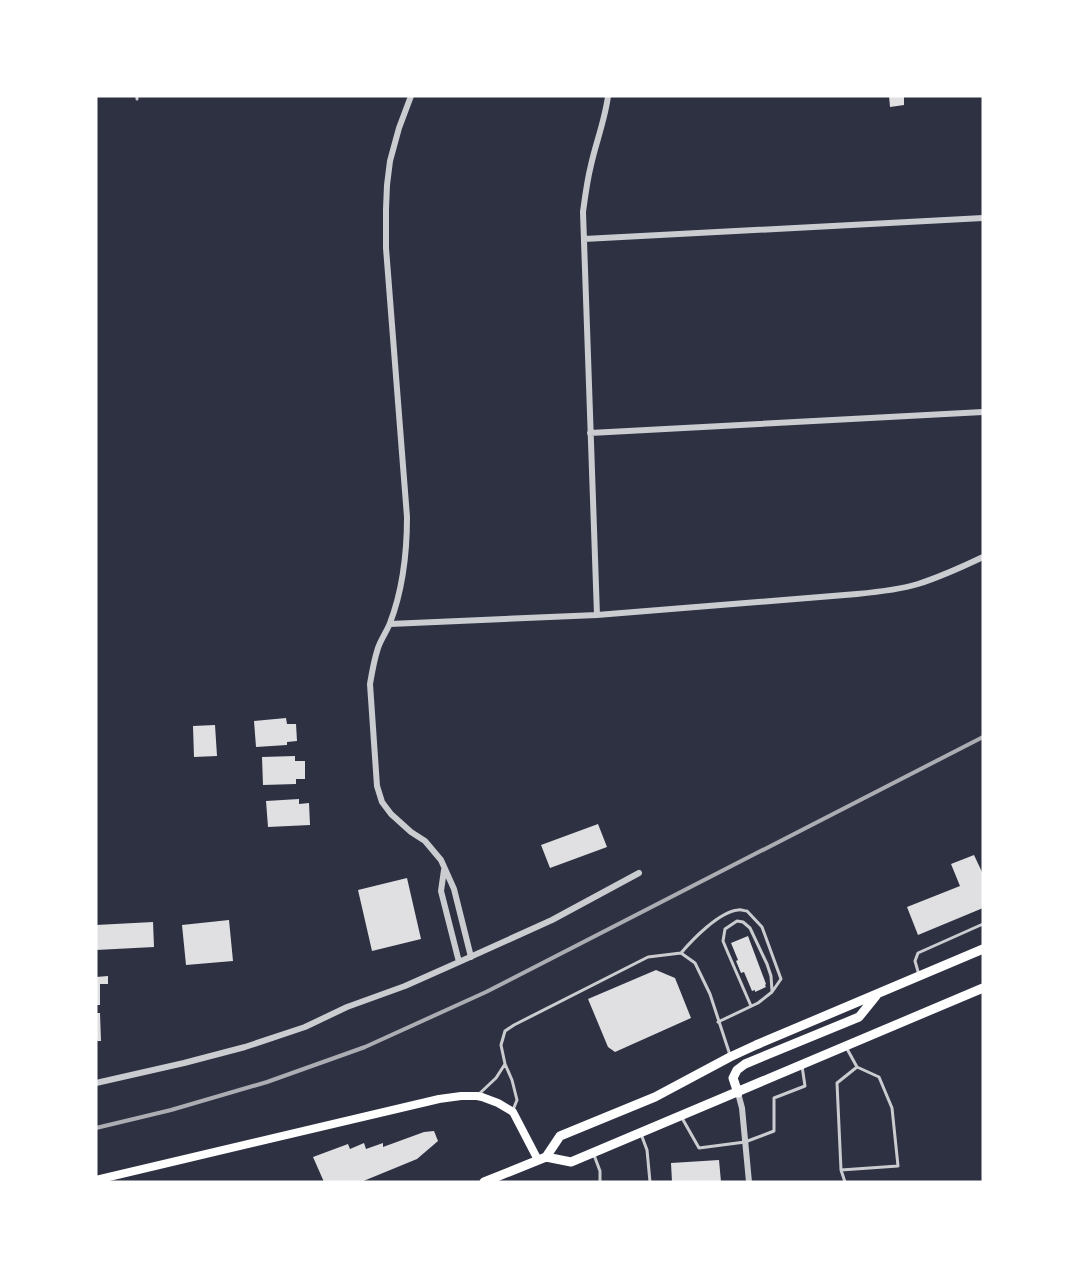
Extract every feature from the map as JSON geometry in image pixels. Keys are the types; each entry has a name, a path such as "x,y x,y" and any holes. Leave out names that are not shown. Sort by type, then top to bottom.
{"main road":[{"path":"542,1159 560,1136 655,1097 730,1057 983,950"},
{"path":"485,1182 542,1159 572,1162 594,1154 983,988"},
{"path":"738,1093 733,1078 737,1070 745,1064 859,1017 878,994"},
{"path":"96,1180 439,1099 461,1096 477,1096 498,1103 513,1112 542,1159"}],"street":[{"path":"411,96 390,161 387,185 386,248 407,536 400,588 390,624 378,647 370,684 377,786 382,802 391,814 425,841 441,860 454,889 471,957"},
{"path":"597,615 584,212 591,164 605,118 608,96"},
{"path":"584,239 983,218"},
{"path":"590,433 983,412"},
{"path":"390,624 597,615 887,591 918,584 957,570 983,557"},
{"path":"445,869 441,891 459,962"},
{"path":"96,1083 244,1047 305,1027 347,1007 405,986 552,920 639,873"},
{"path":"738,1093 742,1108 748,1182"}],"lane":[{"path":"513,1112 517,1100 501,1045 505,1031 648,957 681,953 713,922 737,910 747,911 762,927 781,979 772,992 751,1006 718,1022"},
{"path":"751,1006 723,941 725,929 737,921 743,922 750,928 767,964 771,976 772,992"},
{"path":"920,976 915,961 918,954 983,924"},
{"path":"681,953 695,963 710,994 730,1057"},
{"path":"842,1170 898,1166 892,1108 879,1077 857,1067 846,1047"},
{"path":"477,1096 496,1078 505,1064"},
{"path":"682,1117 699,1148 745,1142 774,1131 774,1098 805,1086 802,1066"},
{"path":"845,1182 842,1170 837,1083 857,1067"},
{"path":"641,1134 647,1150 650,1182"},
{"path":"594,1154 600,1171 600,1182"}],"building":[{"path":"889,96 904,96 904,105 890,107"},
{"path":"286,718 287,724 296,724 297,741 287,742 287,745 256,747 254,721"},
{"path":"215,725 217,756 194,757 193,726"},
{"path":"295,756 295,761 305,761 305,779 296,779 296,784 263,785 262,757"},
{"path":"299,799 299,804 309,803 310,825 268,827 266,801"},
{"path":"598,824 607,847 550,868 541,845"},
{"path":"974,855 983,871 983,908 918,935 907,907 960,886 951,864"},
{"path":"407,878 421,939 372,951 358,890"},
{"path":"229,920 233,961 186,965 182,925"},
{"path":"153,922 154,947 96,950 96,925"},
{"path":"748,936 766,984 766,987 755,992 755,990 752,991 744,972 741,973 731,943"},
{"path":"656,970 675,978 691,1018 615,1052 608,1047 588,999"},
{"path":"108,976 108,984 100,984 100,1005 96,1005 96,977"},
{"path":"96,1013 100,1013 101,1041 96,1041"},
{"path":"434,1131 438,1141 417,1159 361,1182 324,1182 313,1157 348,1144 350,1149 364,1143 366,1149 383,1143 383,1147 424,1132"},
{"path":"719,1160 721,1182 672,1182 671,1163"}],"railway":[{"path":"96,1128 171,1110 267,1082 365,1047 486,992 983,737"}]}
